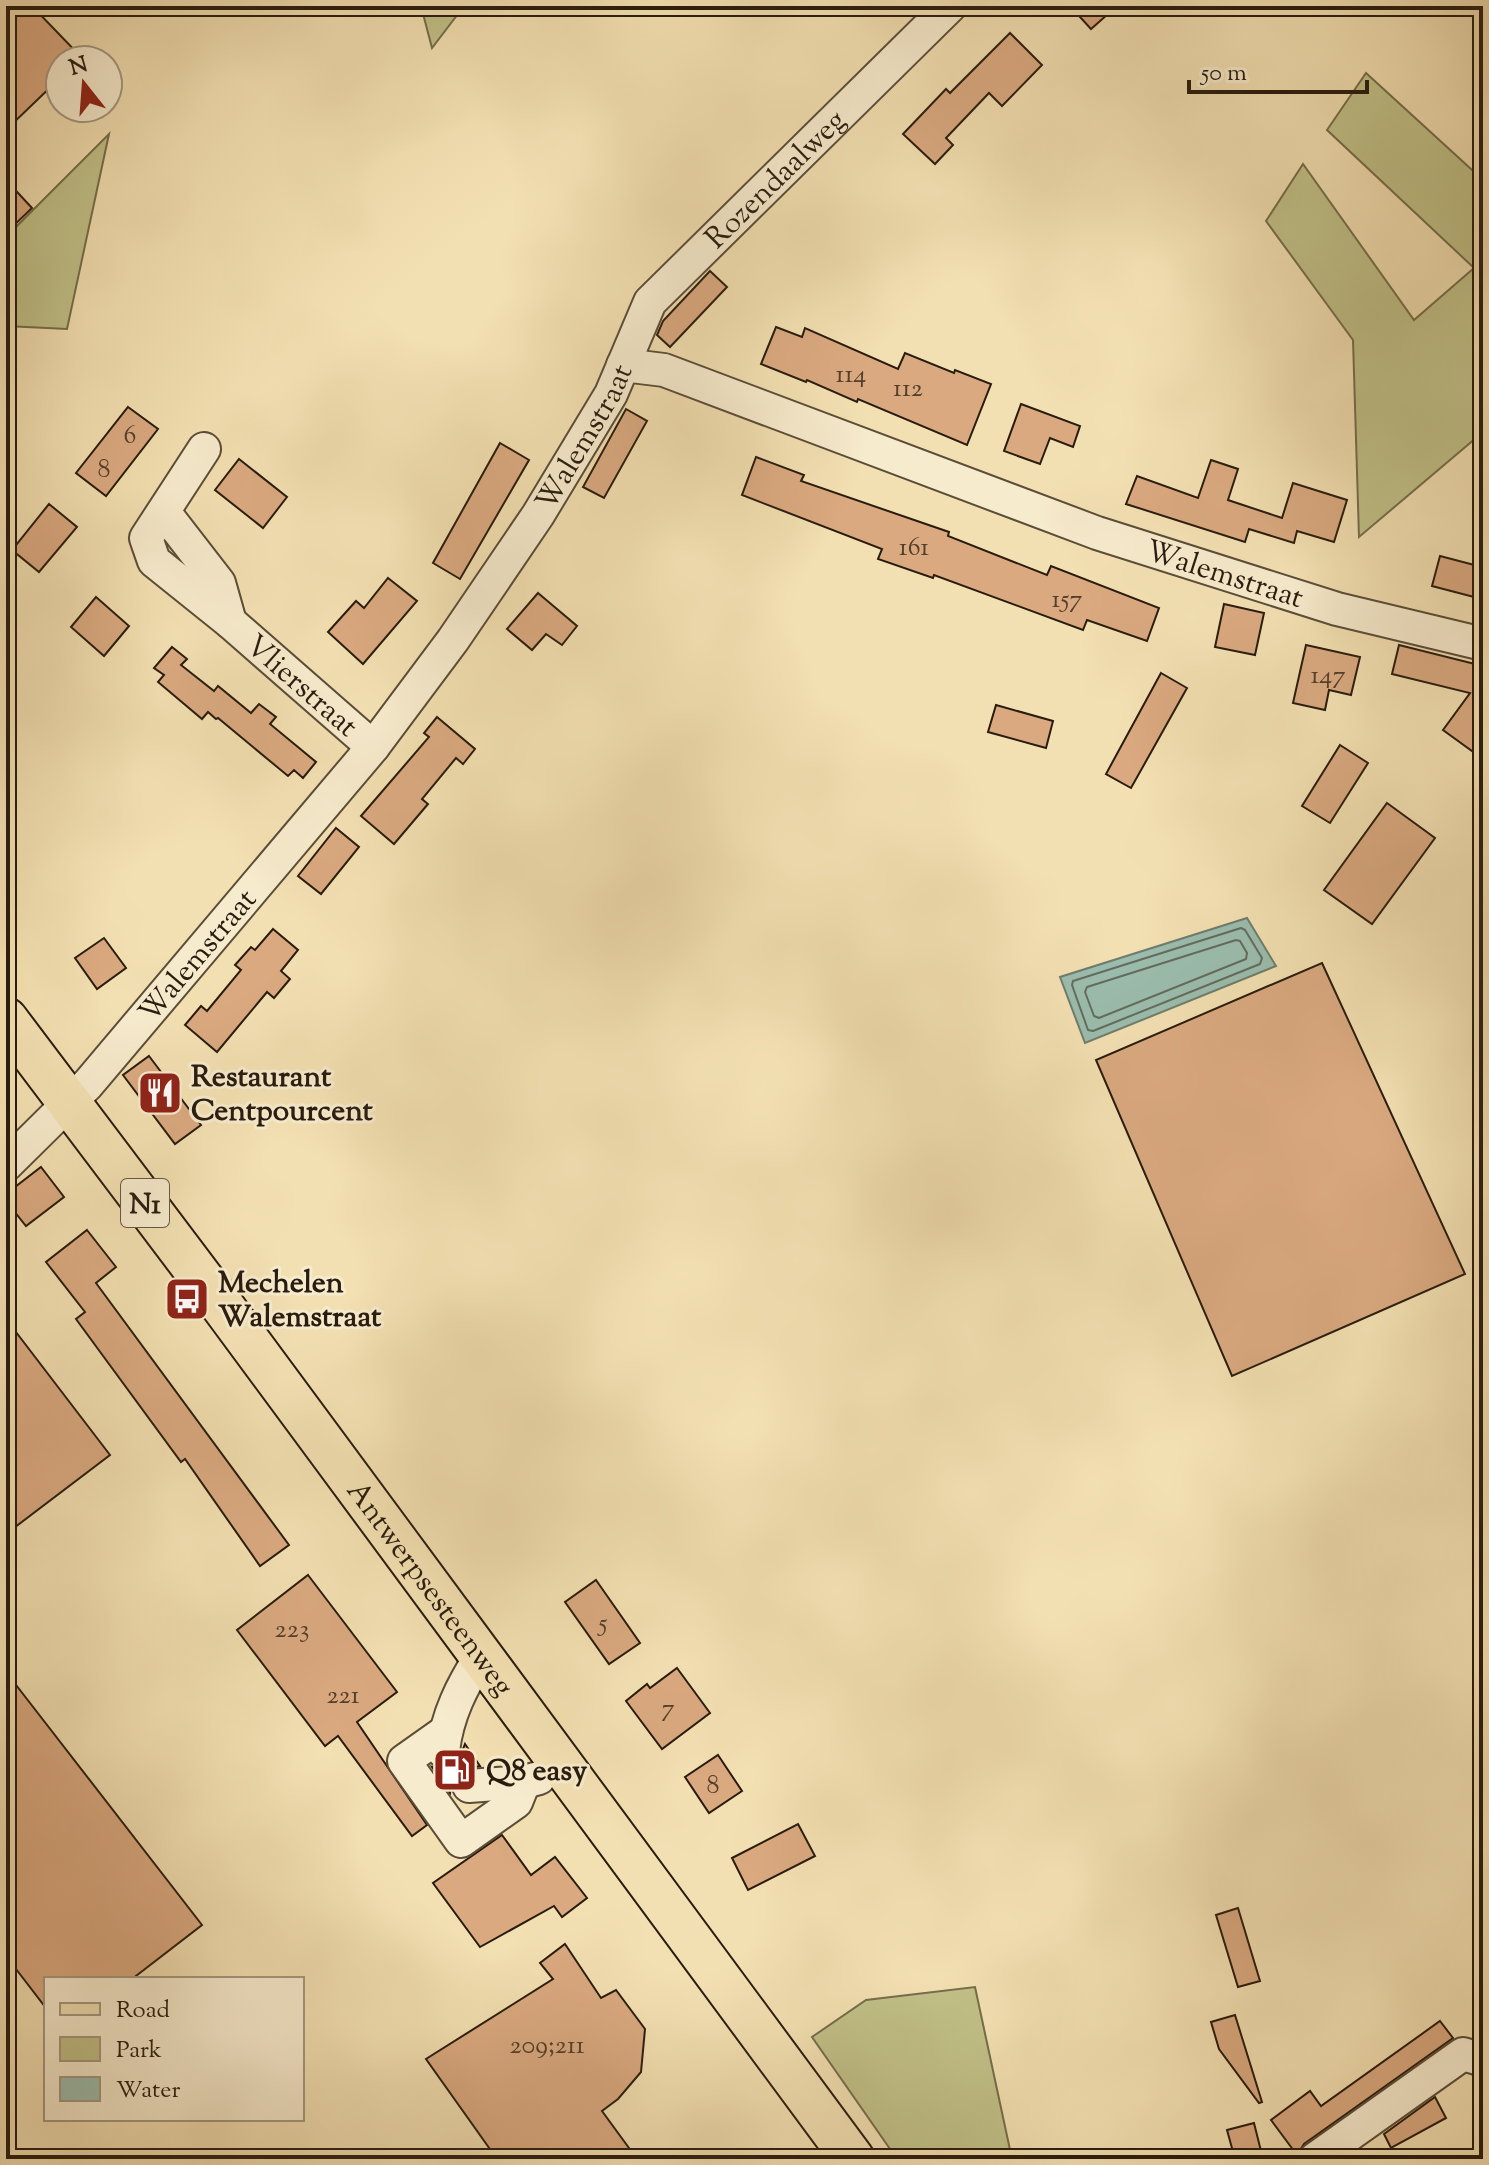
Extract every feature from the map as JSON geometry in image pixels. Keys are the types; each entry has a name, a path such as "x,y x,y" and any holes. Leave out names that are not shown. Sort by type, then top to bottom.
{"main road":[{"name":"Antwerpsesteenweg","path":"6,1019 221,1304 853,2159"}],"street":[{"name":"Rozendaalweg","path":"623,365 650,302 950,6"},
{"name":"Walemstraat","path":"6,1165 69,1103 373,747 453,640 538,515 611,394 623,365 664,370 1097,533 1337,609 1483,644"},
{"name":"Vlierstraat","path":"204,449 164,512 219,583 230,622 373,747"},
{"path":"481,1656 462,1684 444,1742 404,1761 461,1841 516,1802 524,1782"},
{"path":"469,1786 524,1782 565,1770"},
{"path":"1315,2159 1463,2054 1483,2060"}],"green space":[{"path":"421,6 464,6 432,48"},
{"path":"1366,73 1483,180 1483,432 1359,537 1353,340 1266,221 1303,164 1414,320 1474,268 1327,130"},
{"path":"109,134 67,329 6,326 6,237"},
{"path":"975,1987 1012,2159 897,2159 812,2037 866,2000"}],"water":[{"path":"1247,918 1276,966 1085,1043 1060,977"}],"building":[{"path":"6,6 32,6 69,44 44,44 44,93 6,130"},
{"path":"1070,6 1117,6 1091,29"},
{"path":"1010,33 1042,65 1002,106 989,93 946,138 953,145 935,164 903,134 946,89 950,93"},
{"path":"6,180 32,208 6,233"},
{"path":"710,271 727,287 670,347 657,335 663,321"},
{"path":"776,327 802,337 805,328 898,369 905,353 991,384 967,445 858,399 857,402 761,364"},
{"path":"1021,404 1080,426 1073,447 1050,438 1040,464 1004,451"},
{"path":"128,407 158,429 106,496 76,473"},
{"path":"626,409 647,421 604,498 583,487"},
{"path":"500,443 529,460 460,579 433,563"},
{"path":"756,457 804,475 801,481 949,532 948,536 1047,575 1051,566 1159,608 1147,641 1087,620 1083,630 934,575 933,578 878,559 882,549 742,495"},
{"path":"239,459 287,497 263,528 215,490"},
{"path":"1211,460 1238,469 1228,500 1282,518 1293,483 1347,500 1334,542 1297,531 1294,543 1249,529 1245,542 1126,504 1137,476 1198,498"},
{"path":"49,504 77,527 39,572 12,550"},
{"path":"1440,556 1482,567 1474,597 1432,586"},
{"path":"388,578 417,601 363,664 328,632 356,601 364,608"},
{"path":"538,593 577,626 562,645 546,634 532,650 507,629"},
{"path":"96,597 129,626 104,656 71,627"},
{"path":"1224,604 1264,613 1255,655 1215,647"},
{"path":"1306,645 1360,657 1351,695 1329,690 1325,710 1293,703"},
{"path":"1399,645 1483,666 1483,759 1443,730 1470,693 1392,674"},
{"path":"172,647 187,659 181,665 214,691 218,686 251,713 259,704 276,717 270,724 316,762 303,778 294,770 288,776 218,718 208,712 202,719 158,682 164,675 154,668"},
{"path":"1161,673 1187,688 1131,788 1106,774"},
{"path":"996,705 1053,721 1046,748 988,732"},
{"path":"437,717 475,749 463,764 456,758 422,799 428,804 394,844 361,816 429,737 424,733"},
{"path":"1340,745 1368,763 1330,823 1302,806"},
{"path":"1387,803 1435,838 1372,924 1324,890"},
{"path":"336,828 359,847 321,894 298,876"},
{"path":"273,929 298,950 281,971 290,979 274,998 267,992 217,1052 185,1025 201,1006 207,1011 241,970 235,965 251,947 255,950"},
{"path":"104,938 126,968 97,989 75,958"},
{"path":"1322,963 1465,1274 1232,1376 1096,1060"},
{"path":"149,1056 201,1125 175,1144 123,1075"},
{"path":"41,1167 64,1197 26,1226 6,1201 6,1194"},
{"path":"87,1230 116,1267 96,1283 289,1545 260,1566 185,1459 181,1462 76,1319 85,1312 46,1262"},
{"path":"6,1319 110,1455 6,1534"},
{"path":"308,1575 397,1692 357,1722 427,1825 412,1836 338,1736 325,1746 237,1630"},
{"path":"596,1580 640,1643 609,1664 565,1602"},
{"path":"677,1668 710,1713 662,1749 626,1701 647,1684 650,1688"},
{"path":"6,1672 202,1925 135,1977 44,1977 44,2005 6,1956"},
{"path":"465,1744 480,1766 458,1771 452,1778 450,1793 432,1767 441,1770 451,1768 458,1762"},
{"path":"718,1755 742,1791 709,1813 685,1777"},
{"path":"798,1824 815,1856 748,1890 732,1858"},
{"path":"502,1835 531,1875 555,1857 587,1898 562,1917 554,1906 480,1947 433,1883"},
{"path":"1238,1908 1260,1981 1238,1987 1216,1915"},
{"path":"565,1944 601,1998 616,1990 645,2029 641,2072 618,2099 602,2111 637,2159 497,2159 426,2059 553,1979 540,1963"},
{"path":"1235,2015 1262,2102 1259,2103 1219,2049 1211,2022"},
{"path":"1440,2021 1453,2038 1304,2144 1297,2155 1271,2120 1310,2091 1321,2106"},
{"path":"1435,2097 1446,2118 1391,2148 1384,2134"},
{"path":"1254,2123 1263,2159 1235,2159 1227,2130"}],"tunnel":[{"path":"443,1751 469,1786"}],"place":[{"name":"Restaurant Centpourcent","path":"160,1093"},
{"name":"Mechelen Walemstraat","path":"187,1299"},
{"name":"Q8 easy","path":"455,1770"}]}
